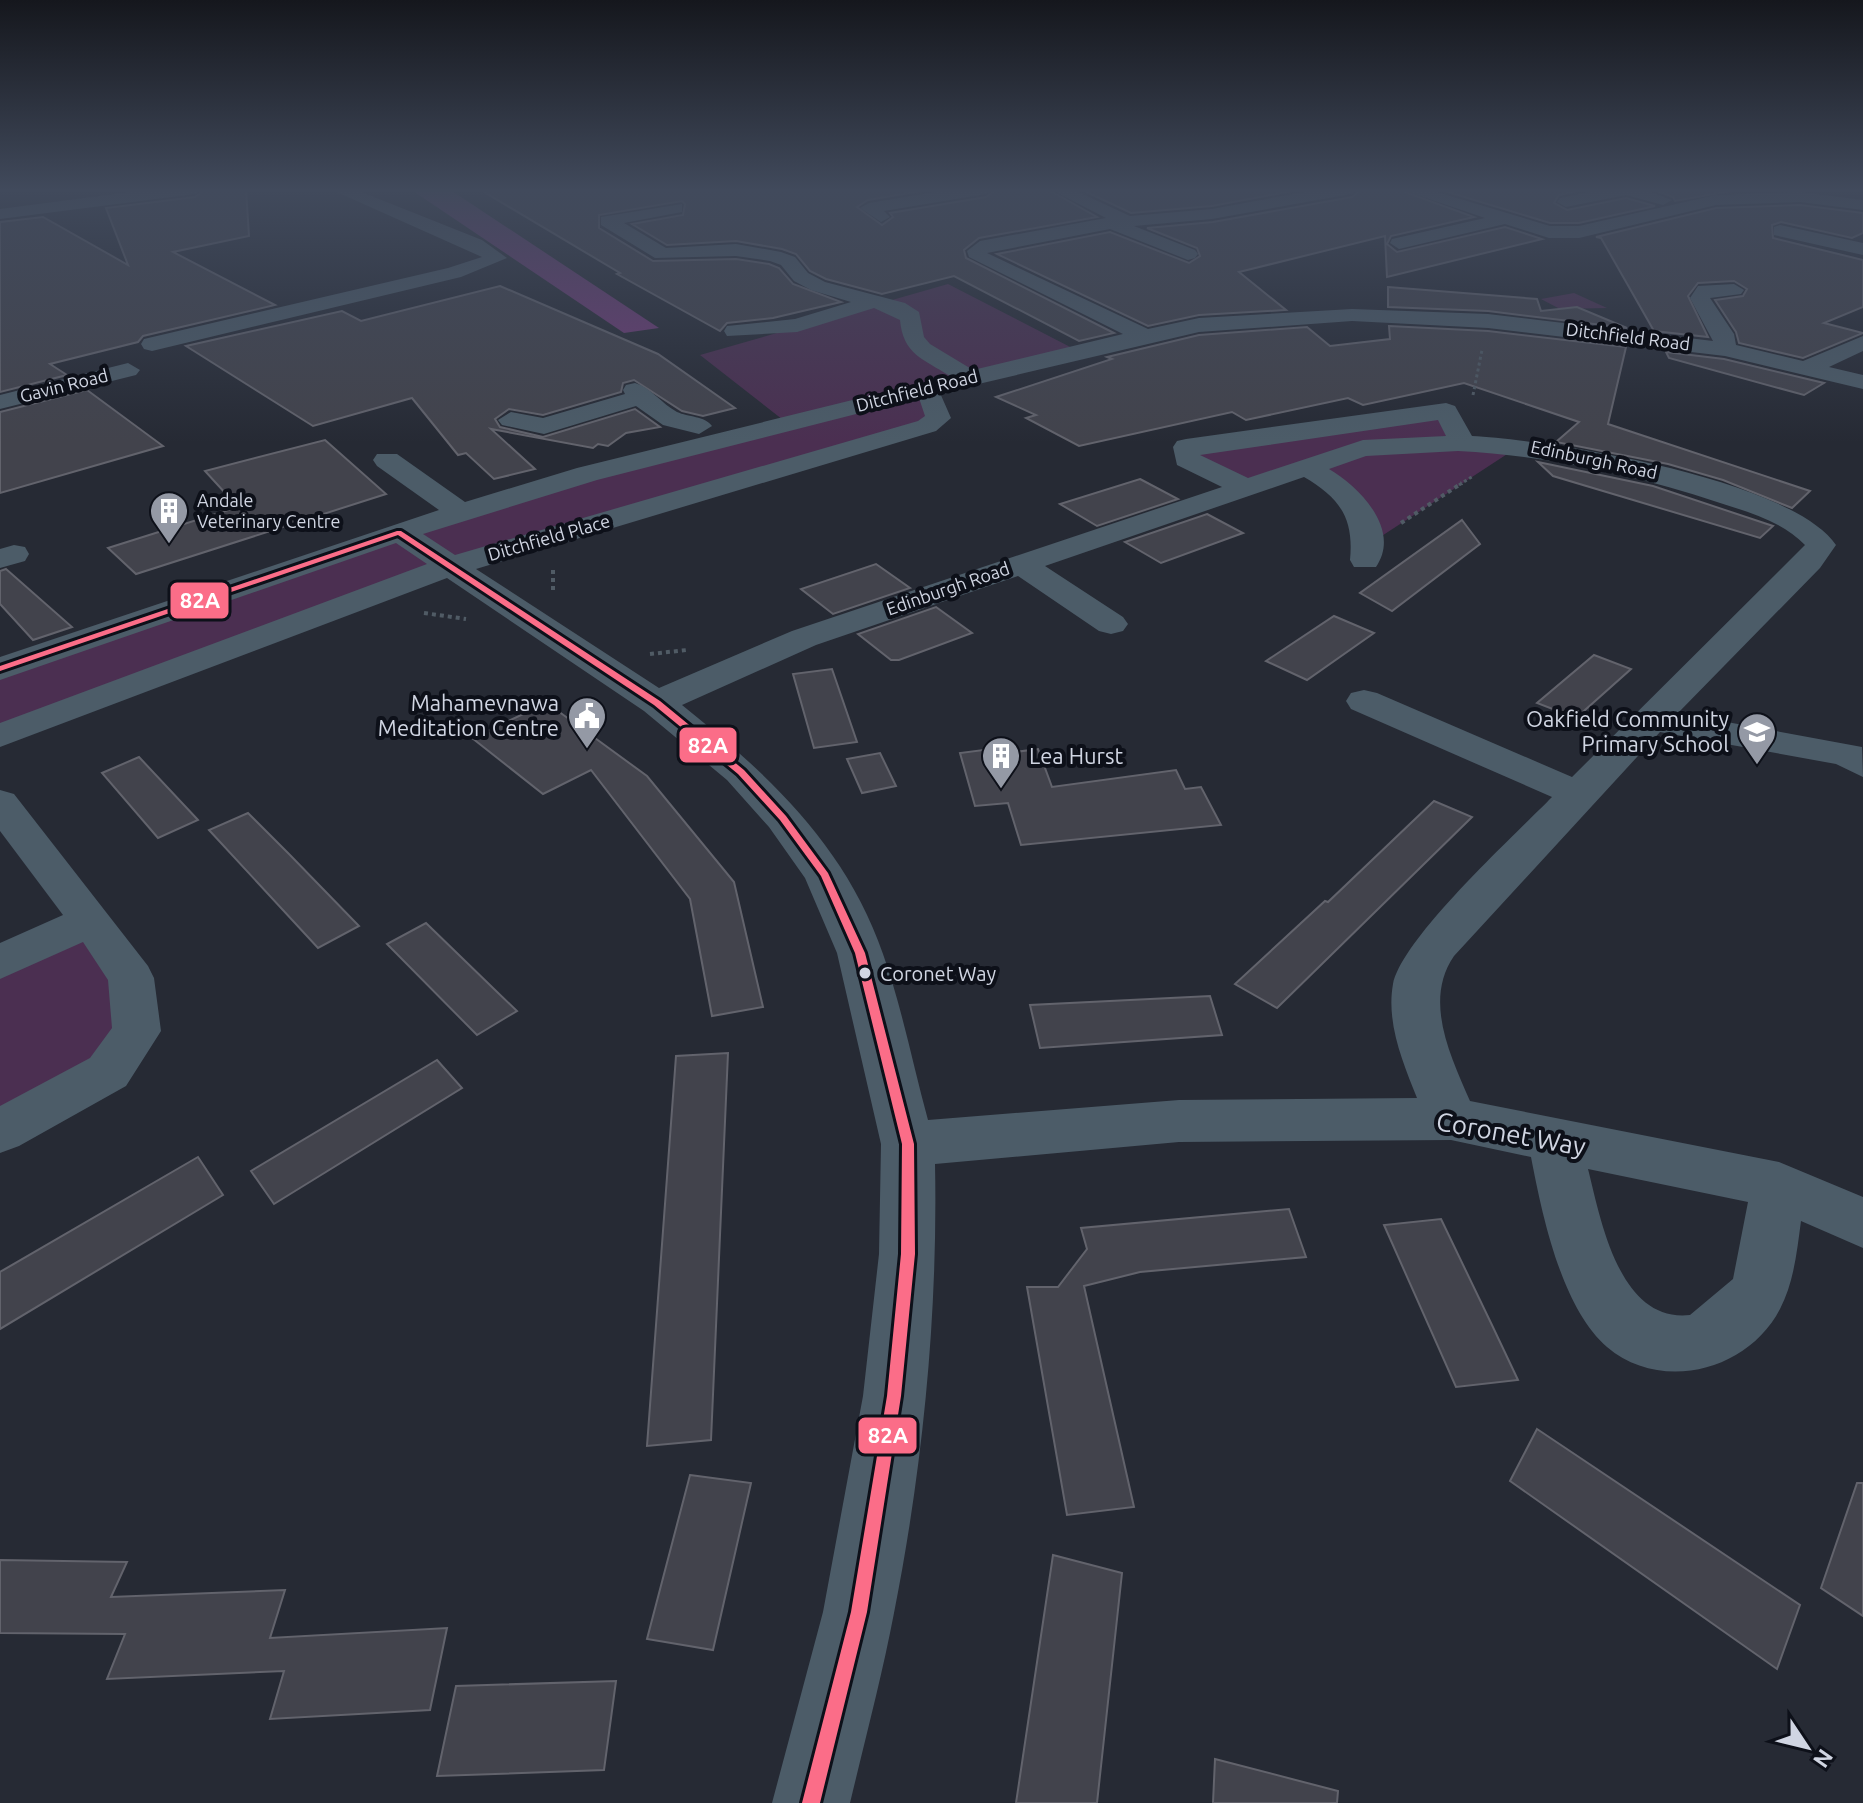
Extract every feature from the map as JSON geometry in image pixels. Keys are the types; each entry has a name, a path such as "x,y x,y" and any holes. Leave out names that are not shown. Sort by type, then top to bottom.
{"street":[{"path":"152,344 453,273"},
{"path":"798,273 818,286 869,303 897,308 911,317 913,338 922,349 968,377"},
{"path":"1009,273 1131,338"},
{"path":"1725,349 1723,334 1700,298 1705,290 1734,290"},
{"path":"735,331 797,325 869,303"},
{"name":"Ditchfield Road","path":"0,669 399,532 587,474 968,377 1199,325 1303,316 1488,321 1725,349 1863,382"},
{"path":"1808,367 1863,343"},
{"name":"Gavin Road","path":"0,402 128,370"},
{"name":"Ditchfield Place","path":"0,736 448,567 927,426 938,418 936,406 925,389"},
{"path":"554,443 643,398 682,424 699,426"},
{"path":"1243,486 1187,459 1186,447 1446,411 1463,443"},
{"path":"511,420 554,443 587,474"},
{"name":"Edinburgh Road","path":"657,703 763,653 1243,486 1363,448 1463,443 1521,445 1632,466 1785,516 1809,530 1821,545 1809,561 1576,793 1439,945 1418,981 1416,1011 1423,1047 1451,1119"},
{"path":"387,460 461,513"},
{"path":"1304,466 1343,487 1359,510 1366,552"},
{"path":"399,532 657,703 741,772 783,818 825,875 860,953 908,1144 908,1254 894,1396 859,1612 811,1803"},
{"path":"1021,564 1111,624"},
{"path":"1364,701 1576,793"},
{"path":"1652,719 1858,754"},
{"path":"0,803 91,920 131,978 137,1031 108,1072 0,1131"},
{"path":"0,962 91,920"},
{"name":"Coronet Way","path":"908,1144 1179,1121 1451,1119 1779,1185 1863,1223"},
{"path":"1554,1139 1574,1224 1599,1290 1629,1329 1666,1348 1699,1344 1730,1321 1760,1291 1779,1185"}],"path":[{"path":"1463,443 1488,321"},
{"path":"1366,552 1521,445"},
{"path":"553,537 553,633"},
{"path":"356,601 477,621"}],"shaded area":[{"path":"535,273 576,273 659,328 624,333"},
{"path":"948,284 1078,351 925,389 938,418 448,567 0,740 0,673 399,532 787,423 700,355"},
{"path":"1574,293 1607,308 1560,309 1541,299"},
{"path":"1446,411 1464,443 1521,445 1368,545 1359,510 1304,466 1243,486 1186,447"},
{"path":"91,920 137,1031 0,1131 0,962"}],"building":[{"path":"0,273 214,273 275,305 143,336 138,342 50,364 67,375 0,392"},
{"path":"783,273 793,284 841,302 773,318 727,323 720,331 617,274"},
{"path":"814,273 996,273 1114,333 1079,341 954,276 882,294"},
{"path":"1037,273 1240,273 1286,310 1199,315 1148,326"},
{"path":"1621,273 1863,273 1863,307 1824,323 1863,333 1803,358 1739,343 1736,332 1715,300 1743,296 1747,289 1734,281 1698,283 1688,296 1708,337 1654,331"},
{"path":"500,286 658,354 735,408 703,416 682,411 634,380 623,383 621,392 543,415 509,409 495,419 500,427 543,437 635,409 660,427 626,433 608,446 598,444 593,448 491,429 535,469 494,479 466,453 458,455 412,398 313,426 186,346 342,311 361,321"},
{"path":"1388,287 1537,299 1541,311 1577,307 1627,328 1488,311 1388,307"},
{"path":"1389,326 1488,331 1626,347 1608,424 1810,491 1792,508 1723,480 1668,464 1556,442 1579,422 1464,383 1363,405 1348,398 1246,420 1232,412 1079,446 1026,418 1036,415 996,397 1112,359 1107,357 1199,335 1307,327 1330,346 1390,339"},
{"path":"1666,352 1724,359 1824,383 1804,395 1669,358"},
{"path":"87,390 163,446 0,493 0,412"},
{"path":"325,440 386,494 136,574 108,548 238,507 205,471"},
{"path":"1538,462 1653,486 1773,526 1760,538 1553,476"},
{"path":"1140,479 1178,499 1097,526 1060,504"},
{"path":"1207,514 1243,533 1161,563 1125,542"},
{"path":"1462,520 1480,544 1392,611 1360,593"},
{"path":"876,564 910,588 833,614 801,589"},
{"path":"6,569 72,627 33,640 0,604 0,571"},
{"path":"936,607 972,633 899,660 891,660 858,634"},
{"path":"1334,616 1374,633 1307,680 1266,661"},
{"path":"1594,655 1631,669 1576,718 1537,703"},
{"path":"832,669 857,742 814,748 793,674"},
{"path":"547,703 647,776 734,882 763,1007 712,1016 690,899 591,770 543,794 472,738"},
{"name":"Lea Hurst","path":"1014,746 1015,752 1038,749 1052,787 1176,770 1185,789 1201,787 1221,825 1021,845 1008,803 975,806 960,753"},
{"path":"880,753 896,786 862,793 847,759"},
{"path":"139,757 198,820 158,838 102,773"},
{"path":"1434,801 1472,817 1277,1008 1235,984 1325,901 1328,902"},
{"path":"248,813 359,926 318,948 209,830"},
{"path":"426,923 517,1011 477,1035 387,944"},
{"path":"1210,996 1222,1035 1040,1048 1030,1005"},
{"path":"728,1053 711,1440 647,1446 676,1056"},
{"path":"437,1060 462,1088 274,1204 251,1171"},
{"path":"198,1157 223,1195 0,1329 0,1272"},
{"path":"1289,1209 1306,1257 1140,1272 1084,1286 1134,1507 1067,1515 1027,1287 1058,1287 1087,1249 1081,1228"},
{"path":"1441,1219 1518,1380 1456,1387 1384,1225"},
{"path":"1537,1429 1800,1605 1777,1669 1510,1481"},
{"path":"690,1475 751,1483 713,1650 647,1639"},
{"path":"1857,1483 1863,1483 1863,1616 1821,1588"},
{"path":"1053,1555 1122,1573 1097,1803 1016,1803"},
{"path":"0,1560 127,1562 111,1597 285,1590 270,1638 447,1628 430,1710 270,1719 284,1671 107,1679 125,1634 0,1633"},
{"path":"616,1681 604,1770 437,1776 456,1686"},
{"path":"1215,1759 1338,1791 1337,1803 1213,1803"}],"transit line":[{"name":"82A","path":"399,532 657,703 741,772 783,818 825,875 860,953 908,1144 908,1254 894,1396 859,1612 811,1803"},
{"name":"82A","path":"0,669 399,532"}],"place":[{"name":"Andale Veterinary Centre","path":"169,545"},
{"name":"Mahamevnawa Meditation Centre","path":"587,750"},
{"name":"Oakfield Community Primary School","path":"1757,766"},
{"name":"Lea Hurst","path":"1001,790"},
{"name":"Coronet Way","path":"865,973"}]}
